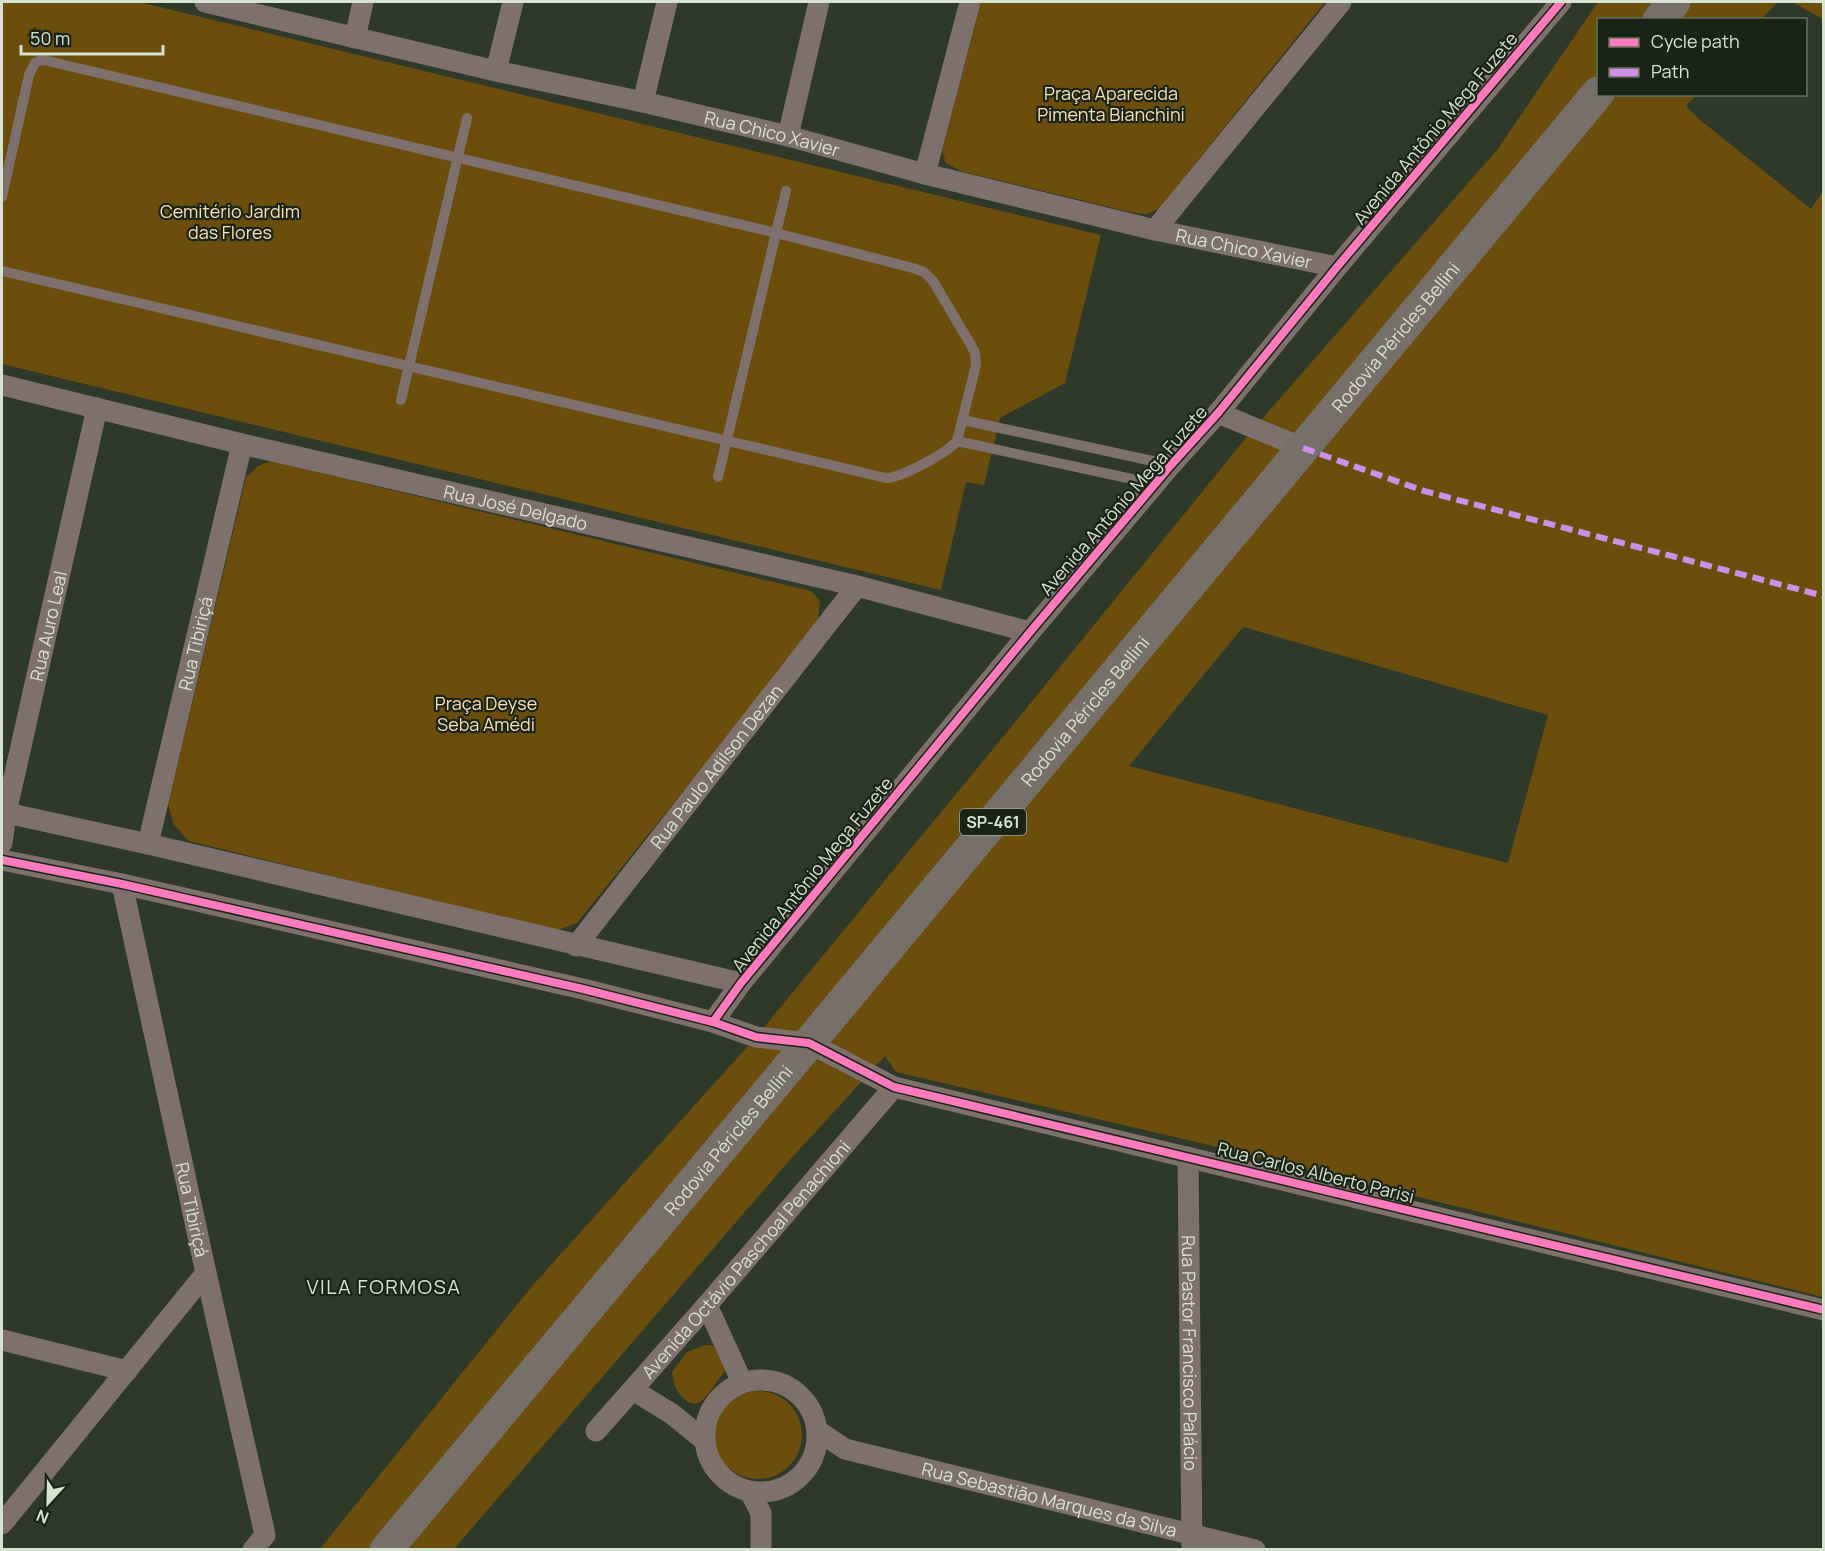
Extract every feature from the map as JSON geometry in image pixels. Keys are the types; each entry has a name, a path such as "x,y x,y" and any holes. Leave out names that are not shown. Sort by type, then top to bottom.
{"main road":[{"path":"1661,18 1674,2"},
{"name":"Rodovia Péricles Bellini","path":"386,1550 1597,95"}],"street":[{"name":"Rua Chico Xavier","path":"207,2 496,71 788,136 925,174 1155,230 1337,267"},
{"path":"355,38 363,2"},
{"path":"496,71 513,2"},
{"path":"643,102 667,2"},
{"path":"788,136 819,2"},
{"path":"925,174 970,2"},
{"path":"1155,230 1341,2"},
{"name":"Avenida Antônio Mega Fuzete","path":"713,1022 741,983 1030,632 1171,465 1218,414 1337,267 1561,2"},
{"name":"Rua José Delgado","path":"2,385 242,444 857,586 1030,632"},
{"name":"Rua Auro Leal","path":"2,843 4,812 97,408"},
{"path":"1218,414 1303,448"},
{"name":"Rua Tibiriçá","path":"148,844 242,444"},
{"name":"Rua Paulo Adilson Dezan","path":"576,946 857,586"},
{"path":"4,812 741,983"},
{"path":"2,860 122,884 560,983 713,1022 756,1037 809,1043"},
{"name":"Rua Tibiriçá","path":"122,884 206,1273 259,1542"},
{"name":"Rua Carlos Alberto Parisi","path":"809,1043 894,1087 1824,1310"},
{"name":"Avenida Octávio Paschoal Penachioni","path":"597,1431 894,1087"},
{"name":"Rua Pastor Francisco Palácio","path":"1188,1157 1192,1541"},
{"path":"2,1524 206,1273"},
{"path":"707,1305 742,1382"},
{"path":"2,1340 127,1371"},
{"path":"763,1379 783,1383 800,1394 813,1411 818,1431 814,1457 807,1469 787,1487 774,1491 750,1492 728,1482 711,1463 704,1440 706,1422 713,1404 726,1391 742,1382 763,1379"},
{"path":"633,1390 672,1414 704,1440"},
{"name":"Rua Sebastião Marques da Silva","path":"818,1431 845,1449 1192,1541 1255,1550"},
{"name":"Rua Sebastião Marques da Silva","path":"814,1457 845,1449"},
{"path":"760,1513 774,1491"},
{"path":"750,1492 760,1513 761,1550"}],"lane":[{"path":"2,197 29,75 35,63 41,60 776,233 913,268 924,272 933,281 975,353 976,365 957,441 948,449 900,476 886,478 2,271"},
{"path":"401,400 467,117"},
{"path":"718,477 786,191"},
{"path":"963,420 1171,465"},
{"path":"957,441 1155,484"}],"green space":[{"name":"Cemitério Jardim das Flores","path":"2,2 139,2 1101,235 1065,383 1000,418 984,485 966,482 941,590 2,364"},
{"name":"Praça Aparecida Pimenta Bianchini","path":"981,2 1325,2 1159,209 1147,214 1134,213 960,171 946,163 942,151"},
{"path":"1598,2 1778,2 1763,18 1597,18 1597,96 1695,96 1686,106 1699,119 1811,209 1823,191 1823,1297 1192,1141 896,1072 885,1056 788,1162 454,1549 319,1550 533,1285 756,1037 1254,428 1497,150","holes":["1243,627 1548,715 1508,863 1129,766"]},
{"path":"1792,2 1823,2 1823,19"},
{"name":"Praça Deyse Seba Amédi","path":"271,461 811,591 820,601 817,625 577,923 558,930 189,841 174,825 168,805 246,477 258,466"},
{"path":"705,1345 714,1346 726,1371 708,1395 697,1403 691,1403 679,1393 672,1372 687,1352"},
{"path":"758,1391 775,1395 789,1404 798,1418 802,1435 798,1452 789,1466 775,1475 758,1479 741,1475 727,1466 718,1452 714,1435 718,1418 727,1404 741,1395"}],"marked path":[{"path":"1303,448 1424,491 1824,596"}],"cycle path":[{"path":"713,1022 741,983 1030,632 1218,413 1337,267 1561,2"},
{"path":"2,860 122,884 583,989 713,1022 756,1037 809,1043 894,1087 1824,1310"}],"district":[{"name":"VILA FORMOSA","path":"384,1286"}]}
